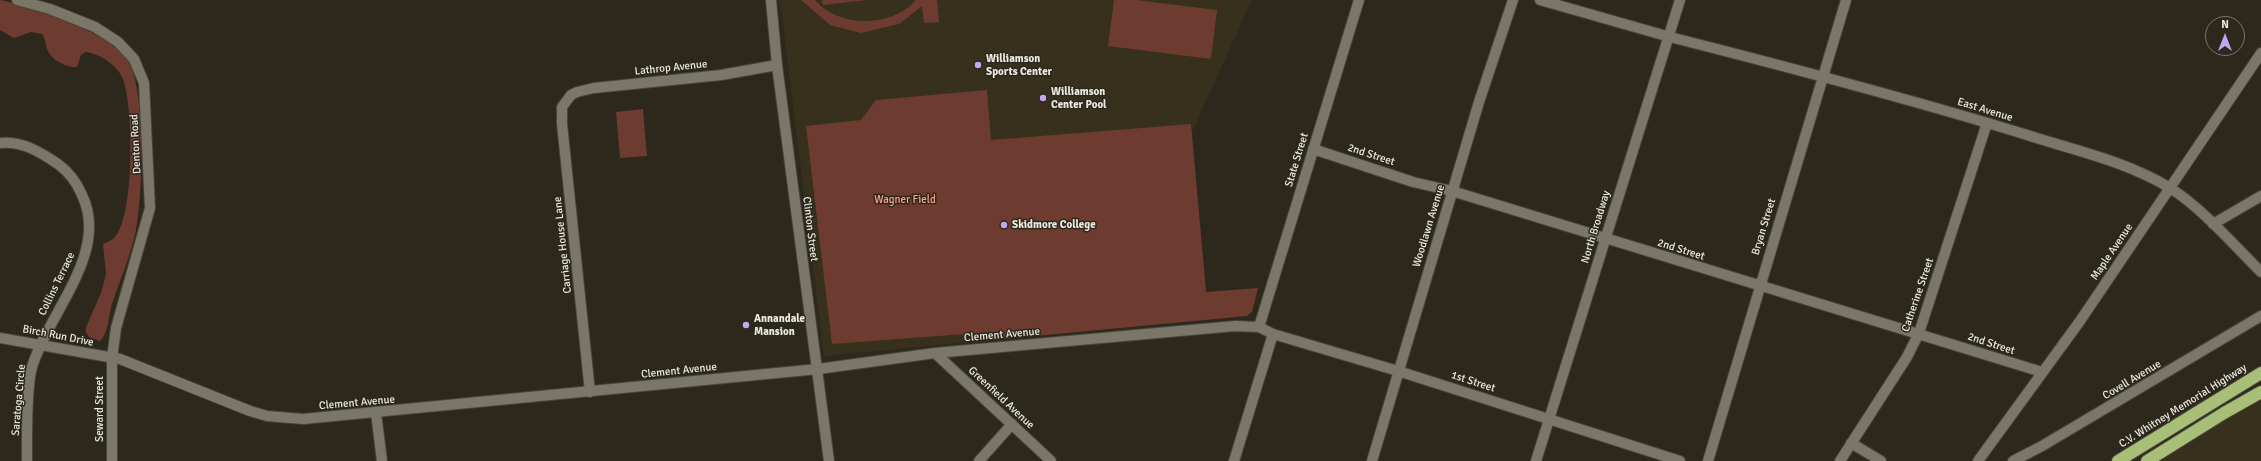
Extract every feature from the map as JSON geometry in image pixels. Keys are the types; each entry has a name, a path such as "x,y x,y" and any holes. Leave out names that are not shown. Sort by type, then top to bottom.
{"highway":[{"name":"C.V. Whitney Memorial Highway","path":"2118,461 2261,373"},
{"path":"2147,461 2224,412 2261,392"}],"street":[{"name":"Denton Road","path":"17,0 50,9 94,27 118,42 134,59 144,83 150,208 116,328 112,358"},
{"name":"Clinton Street","path":"771,0 777,65 814,353 818,369 828,461"},
{"name":"State Street","path":"1259,327 1358,0"},
{"name":"Woodlawn Avenue","path":"1372,461 1479,102 1513,0"},
{"name":"East Avenue","path":"1540,0 1987,123 2105,159 2140,173 2170,188 2213,224 2261,272"},
{"name":"North Broadway","path":"1536,461 1606,239 1628,163 1670,37 1680,0"},
{"name":"Bryan Street","path":"1708,461 1753,313 1759,286 1846,0"},
{"name":"Maple Avenue","path":"1978,461 2170,188 2261,53"},
{"name":"Lathrop Avenue","path":"569,98 571,95 594,88 721,75 777,65"},
{"name":"Carriage House Lane","path":"569,98 562,107 562,124 590,392"},
{"name":"Catherine Street","path":"1840,461 1907,357 1919,334 1987,123"},
{"name":"Collins Terrace","path":"0,143 11,142 30,147 64,169 79,187 87,205 88,246 82,264 41,344"},
{"name":"2nd Street","path":"1313,149 1413,182 1452,192 2042,372"},
{"path":"2213,224 2261,196"},
{"name":"Covell Avenue","path":"2013,461 2042,446 2261,316"},
{"name":"Clement Avenue","path":"112,358 120,359 250,411 268,416 303,419 818,369 935,353 1234,326 1259,327"},
{"name":"1st Street","path":"1259,327 1273,334 1398,371 1680,461"},
{"path":"1234,461 1273,334"},
{"name":"Birch Run Drive","path":"0,338 41,344 112,358"},
{"name":"Saratoga Circle","path":"27,461 32,368 41,344"},
{"name":"Greenfield Avenue","path":"935,353 1051,461"},
{"name":"Seward Street","path":"112,358 112,461"},
{"path":"376,413 382,461"},
{"path":"979,461 1012,424"},
{"path":"1851,443 1881,461"}],"shaded area":[{"name":"Skidmore College","path":"780,0 1252,0 1192,132 1209,319 824,356"},
{"path":"2261,400 2261,461 2160,461 2215,425"}],"green space":[{"path":"0,0 47,14 83,28 114,45 124,54 131,67 137,87 140,112 141,166 136,230 112,304 107,329 100,341 89,337 86,332 86,327 101,293 106,274 103,244 114,238 121,226 126,208 129,185 129,110 122,77 116,68 102,57 86,52 81,55 77,67 64,65 52,57 49,53 42,34 31,32 14,38 0,30"},
{"path":"801,0 815,0 825,9 837,16 851,20 865,21 880,20 893,16 906,9 916,0 937,0 939,22 924,23 922,6 899,24 861,33 830,25"},
{"path":"822,0 867,0 823,5"},
{"path":"1114,0 1136,0 1217,10 1211,59 1108,46"},
{"name":"Wagner Field","path":"987,90 991,140 1191,124 1206,292 1258,288 1252,312 1247,316 993,340 992,332 832,344 806,126 861,120 876,100"},
{"path":"643,109 647,156 620,158 616,112"}],"place":[{"name":"Williamson Sports Center","path":"978,65"},
{"name":"Williamson Center Pool","path":"1043,98"},
{"name":"Skidmore College","path":"1004,225"},
{"name":"Annandale Mansion","path":"746,325"}]}
